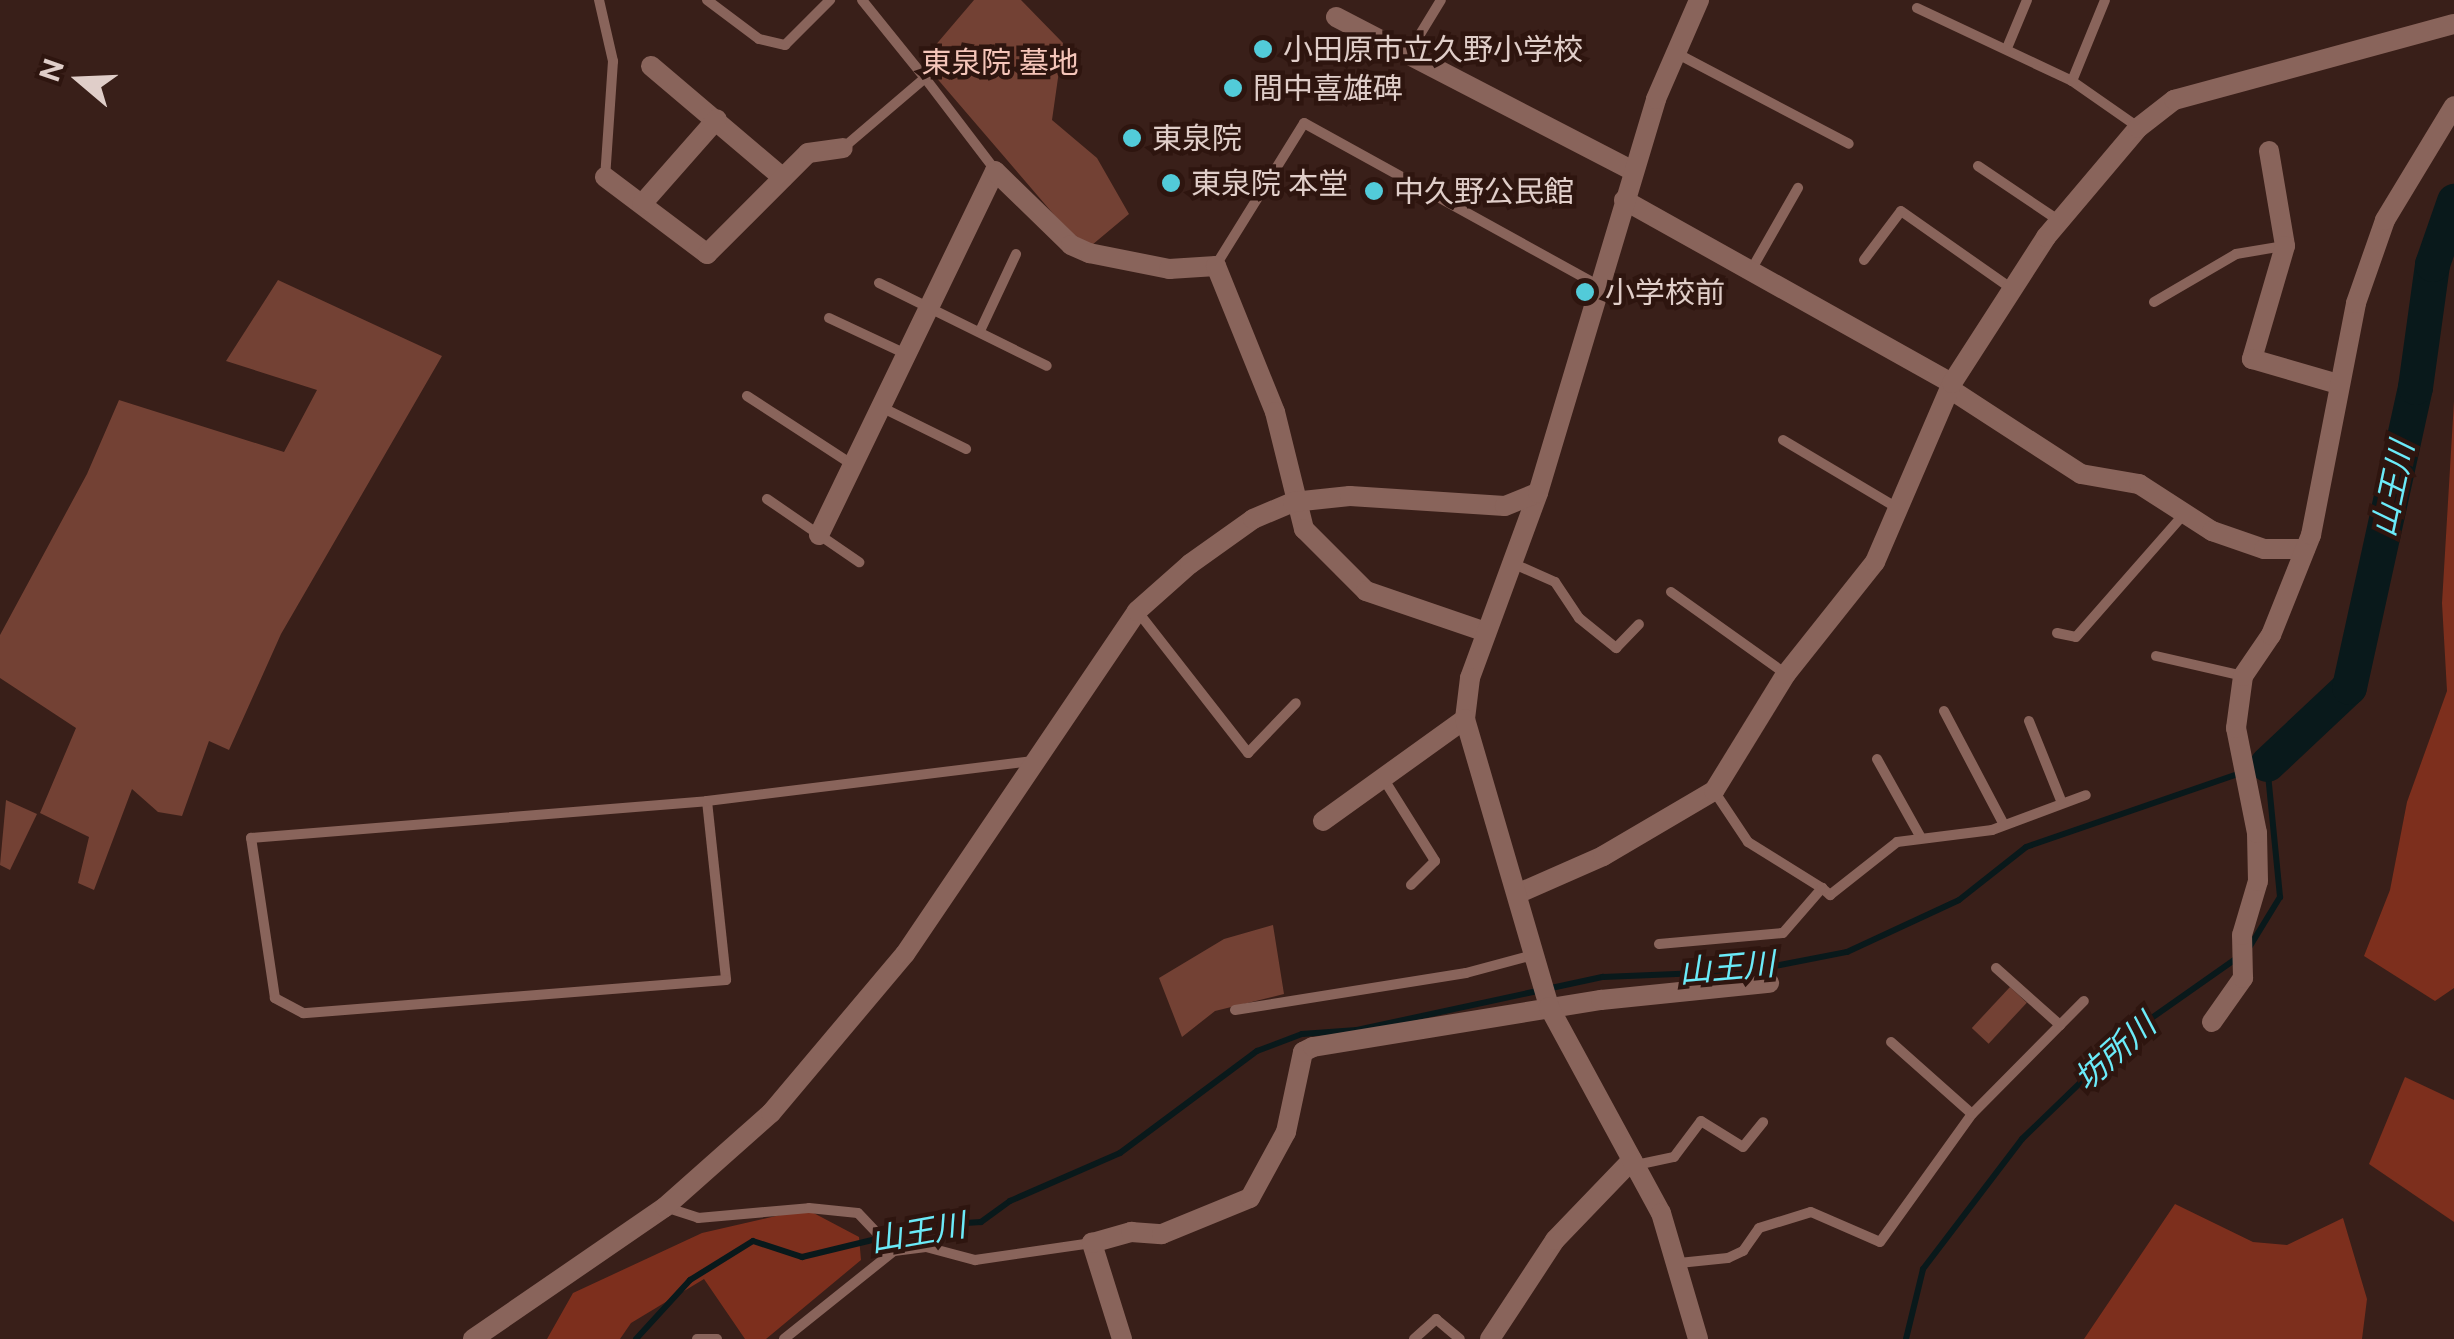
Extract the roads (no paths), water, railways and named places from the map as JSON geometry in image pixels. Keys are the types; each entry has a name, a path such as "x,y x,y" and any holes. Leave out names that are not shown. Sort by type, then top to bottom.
{"street":[{"path":"1698,1339 1680,1263 1634,1163 1549,1007 1465,718 1470,678 1538,493 1633,171 1675,53 1699,0"},
{"path":"1336,17 1633,171"},
{"path":"1517,894 1603,856 1714,791 1786,674 1875,562 1902,511 1951,387 2012,288 2058,220 2138,128 2174,100 2454,24"},
{"path":"652,66 783,178"},
{"path":"2212,1022 2242,978 2242,935 2258,881 2250,792 2239,749 2235,706 2243,676 2271,635 2304,549 2356,303 2384,220 2454,106"},
{"path":"642,204 717,119"},
{"path":"605,176 707,254 808,153 843,148"},
{"path":"2269,151 2285,246 2252,359 2338,384"},
{"path":"820,535 996,171 1071,245 1089,253 1169,269 1216,266 1275,412 1293,502 1304,529 1366,591 1486,632"},
{"path":"1624,200 1951,387 2082,474 2140,484 2184,514 2264,549 2304,549"},
{"path":"473,1339 665,1206 771,1113 905,954 1137,611 1253,519 1293,502 1350,496 1505,506 1538,493"},
{"path":"1323,821 1465,718"},
{"path":"1122,1339 1092,1244 1131,1232 1162,1234 1250,1198 1286,1132 1303,1052 1313,1047 1549,1007 1770,984"},
{"path":"1494,1338 1554,1240 1634,1163"}],"lane":[{"path":"600,0 614,61 605,176"},
{"path":"708,0 759,39 785,46 830,0"},
{"path":"862,0 996,171"},
{"path":"1408,54 1441,0"},
{"path":"2007,48 2027,0"},
{"path":"2072,81 2105,0"},
{"path":"1917,8 2072,81 2138,128"},
{"path":"1675,53 1849,144"},
{"path":"843,148 925,78"},
{"path":"1216,266 1304,123 1596,286"},
{"path":"1978,166 2058,220"},
{"path":"1750,273 1798,188"},
{"path":"1864,260 1900,211 2012,288"},
{"path":"2154,302 2190,275 2236,254 2285,246"},
{"path":"980,332 1016,254"},
{"path":"879,283 1047,366"},
{"path":"828,318 906,354"},
{"path":"747,396 853,465"},
{"path":"881,407 966,449"},
{"path":"1783,440 1902,511"},
{"path":"766,499 859,562"},
{"path":"2057,633 2076,637 2184,514"},
{"path":"1512,563 1555,582 1579,618 1616,648 1639,624"},
{"path":"1671,592 1786,674"},
{"path":"1137,611 1248,753 1296,703"},
{"path":"2156,656 2243,676"},
{"path":"1944,711 2003,822"},
{"path":"2028,721 2062,803"},
{"path":"1876,759 1920,836"},
{"path":"707,801 726,980 302,1014 274,998 252,838 707,801 1038,760"},
{"path":"1383,778 1436,861 1411,885"},
{"path":"1714,791 1748,842 1830,894 1897,842 1920,836 1992,830 2003,822 2086,795"},
{"path":"1659,944 1783,932 1822,888"},
{"path":"1234,1010 1535,962"},
{"path":"1996,968 2060,1025"},
{"path":"1680,1263 1728,1258 1743,1251 1759,1228 1810,1212 1880,1242 1972,1114 2084,1002"},
{"path":"1891,1042 1972,1114"},
{"path":"1634,1163 1674,1157 1701,1121 1743,1148 1763,1122"},
{"path":"665,1206 698,1218 809,1208 858,1214 891,1248"},
{"path":"784,1339 891,1248 926,1246 974,1260 1092,1244"},
{"path":"1414,1339 1436,1320 1460,1339"},
{"path":"697,1339 717,1339"}],"waterway":[{"name":"山王川","path":"2267,764 2349,687 2415,387 2432,264 2454,201"},
{"name":"山王川","path":"636,1339 690,1280 753,1241 802,1257 934,1225 981,1222 1010,1201 1120,1153 1257,1051 1302,1034 1357,1030 1603,977 1749,971 1847,952 1959,900 2026,847 2267,764 2280,897 2247,951"},
{"name":"坊所川","path":"1906,1339 1923,1269 2022,1139 2136,1029 2237,958"}],"place":[{"name":"小田原市立久野小学校","path":"1263,49"},
{"name":"間中喜雄碑","path":"1233,88"},
{"name":"東泉院","path":"1132,138"},
{"name":"東泉院 本堂","path":"1171,183"},
{"name":"中久野公民館","path":"1374,191"},
{"name":"小学校前","path":"1585,292"}],"park label":[{"name":"東泉院 墓地","path":"1000,62"}]}
